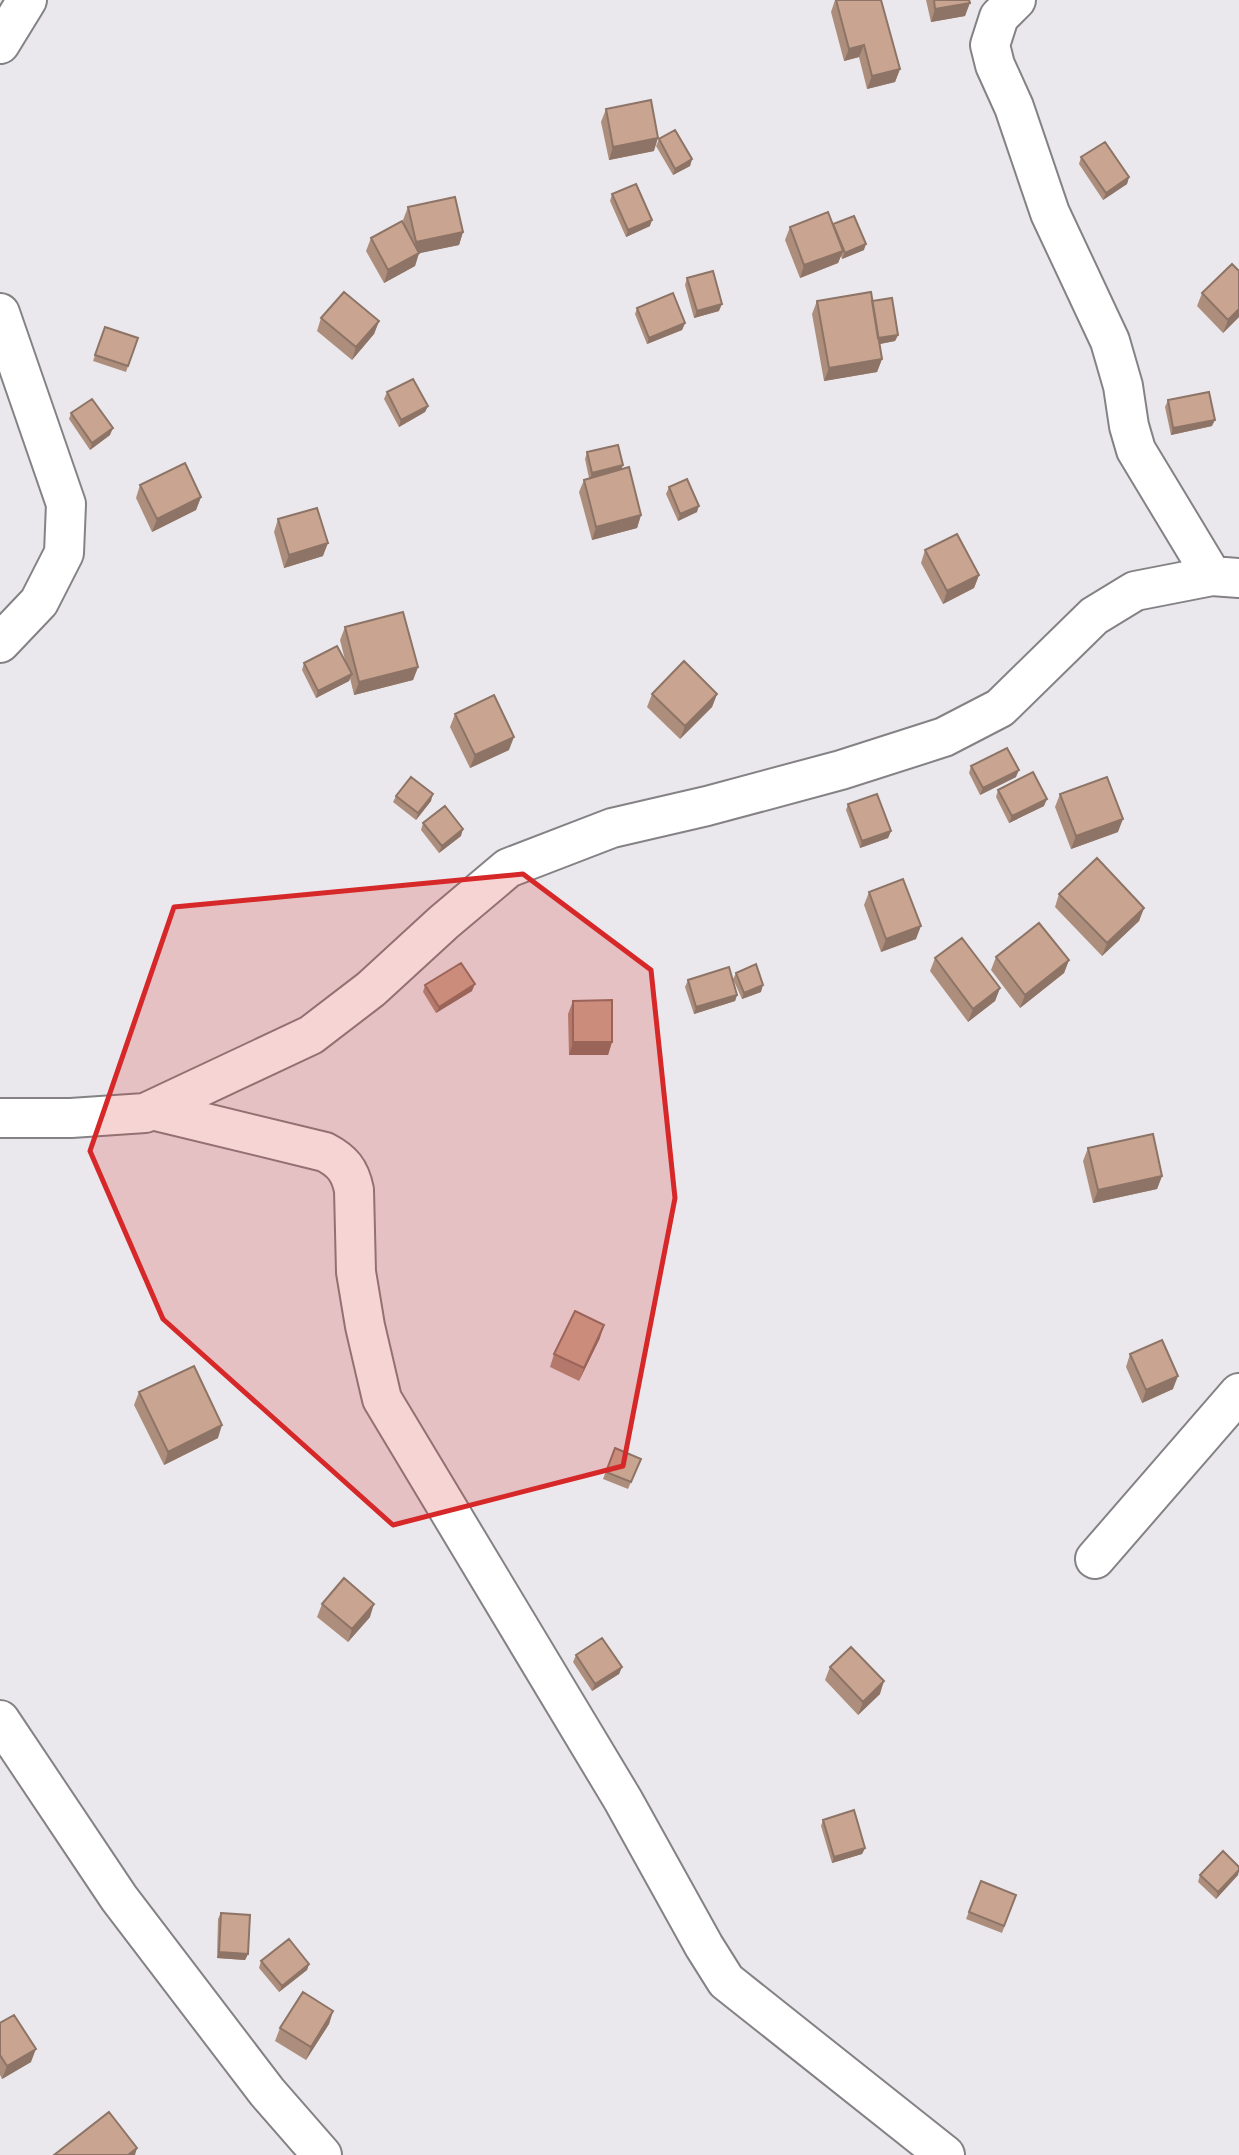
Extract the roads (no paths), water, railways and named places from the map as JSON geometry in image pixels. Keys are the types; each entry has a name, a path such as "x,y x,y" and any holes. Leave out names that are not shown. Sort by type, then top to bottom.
{"street":[{"path":"0,44 27,0"},
{"path":"0,1118 71,1118 145,1113 152,1110 311,1035 371,989 508,868 612,828 841,770 944,737 1000,708 1094,616 1136,591 1226,577 1136,450 1110,341 1051,213 1014,107 995,65 990,45 999,17 1016,0"},
{"path":"0,313 66,504 64,553 40,602 0,643"},
{"path":"152,1110 325,1152 346,1166 354,1190 358,1285 382,1399 623,1800 704,1947 726,1981 946,2155"},
{"path":"1095,1559 1239,1393"},
{"path":"0,1720 120,1898 267,2092 322,2155"}]}
